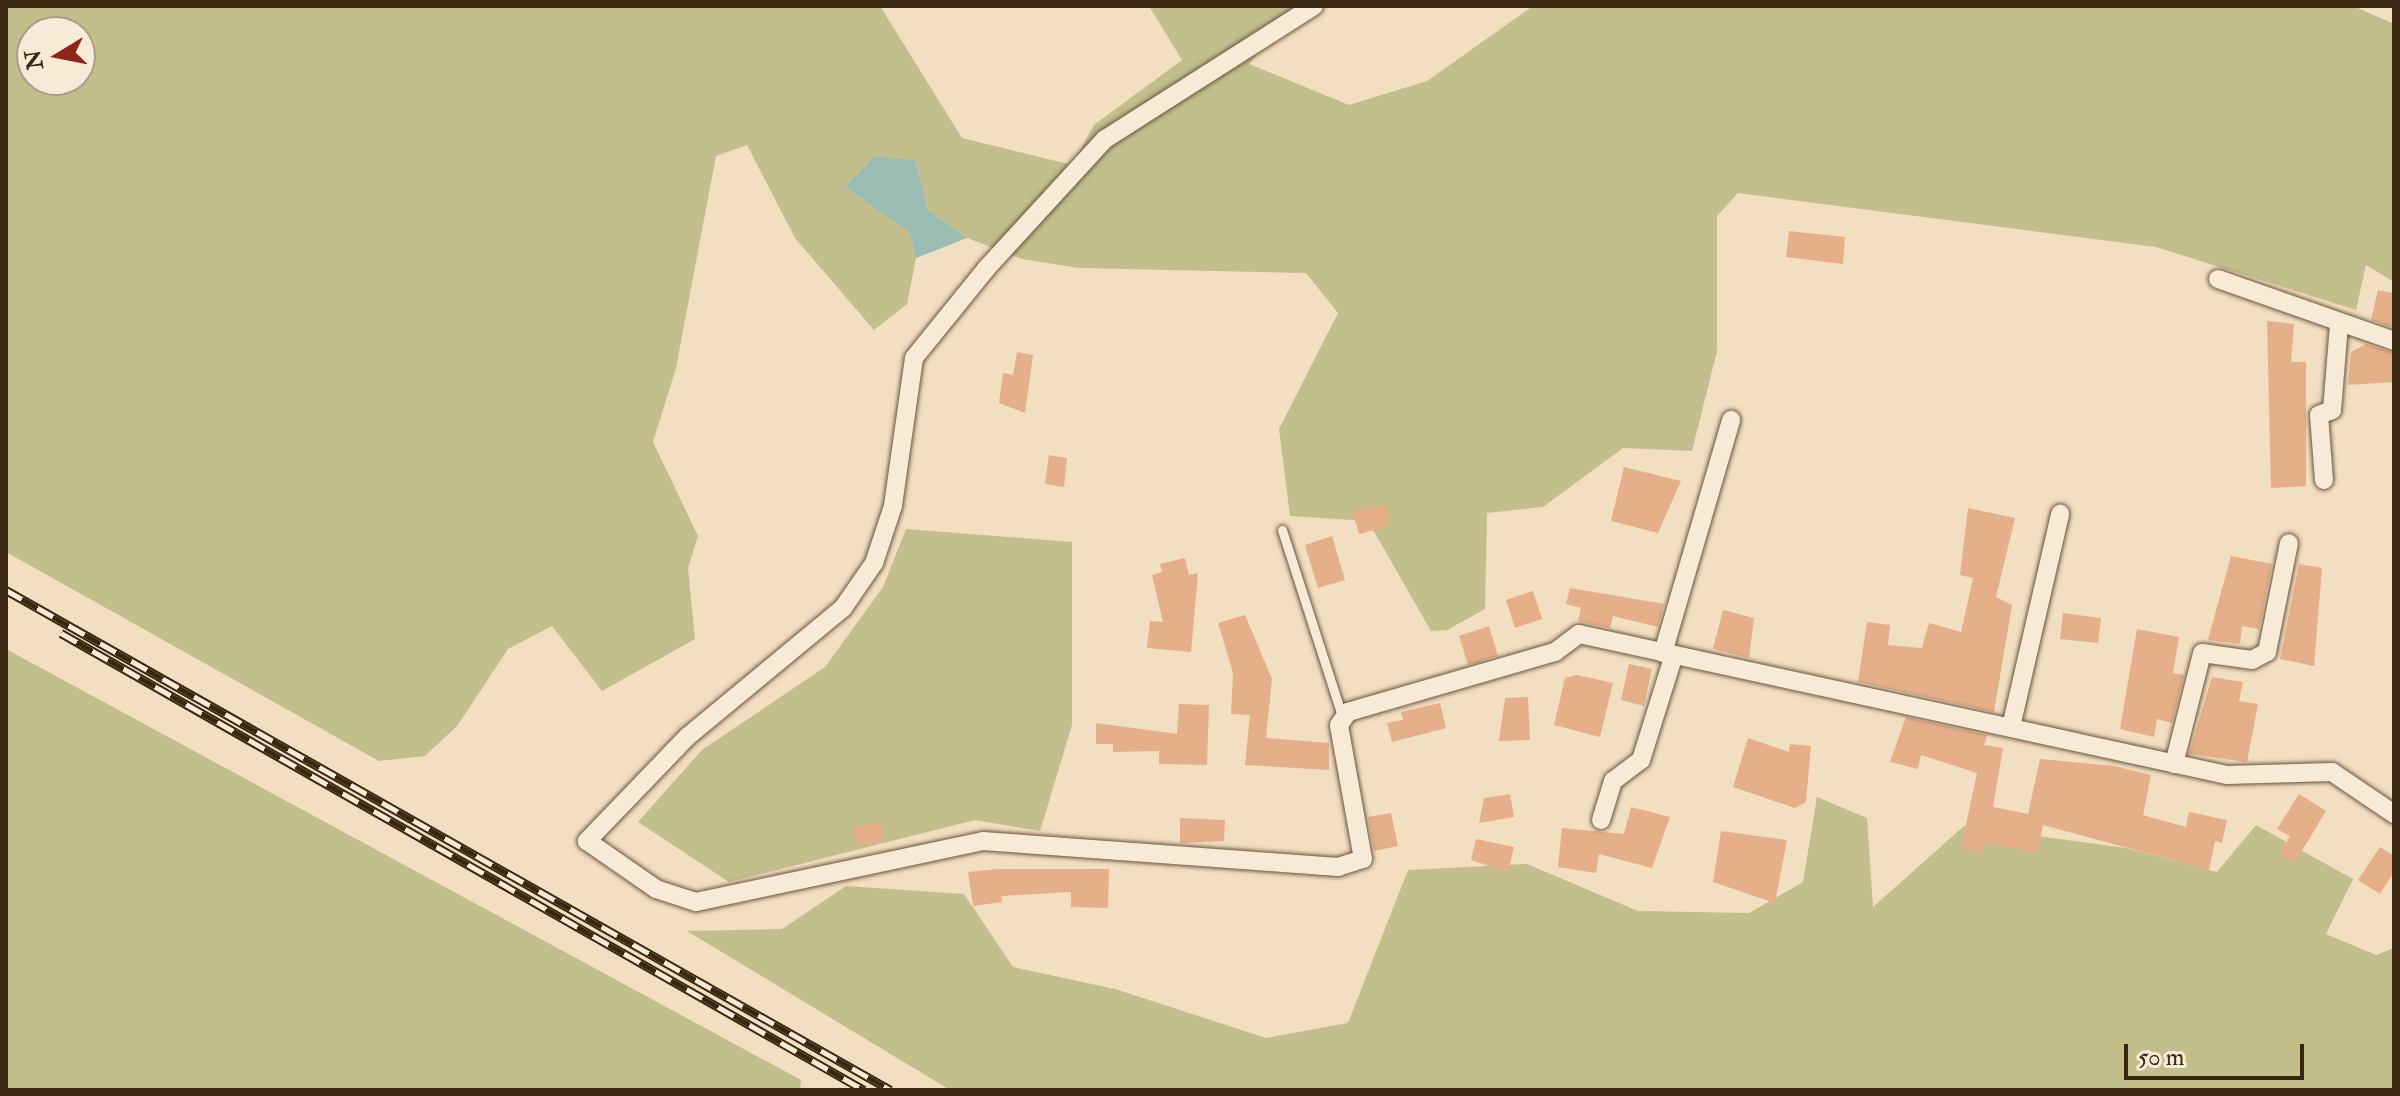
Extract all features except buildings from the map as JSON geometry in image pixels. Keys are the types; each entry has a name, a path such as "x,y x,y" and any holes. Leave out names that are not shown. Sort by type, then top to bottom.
{"street":[{"path":"1314,6 1105,139 986,269 914,358 893,506 874,563 843,608 688,736 587,841 656,889 696,902 983,841 1338,867 1363,859 1343,719 1555,652 1579,634 2227,775 2332,772 2394,814"},
{"path":"2218,279 2394,341"},
{"path":"2324,480 2319,415 2332,410 2339,324"},
{"path":"1601,820 1613,781 1641,760 1731,420"},
{"path":"2011,727 2060,514"},
{"path":"2174,764 2202,653 2252,660 2267,652 2289,543"}],"lane":[{"path":"1282,530 1343,719"}],"shaded area":[{"path":"6,6 880,6 962,138 1072,165 1094,125 1182,60 1149,6 1297,6 1249,64 1349,105 1427,81 1533,6 2353,6 2394,24 2394,282 2366,265 2356,310 2156,247 1738,193 1717,216 1717,351 1692,451 1623,448 1543,507 1487,513 1485,609 1447,630 1431,631 1368,521 1290,516 1279,429 1338,313 1306,273 1079,268 1022,259 967,238 928,210 915,160 845,187 911,232 916,258 907,304 874,330 795,238 747,145 716,156 676,368 653,442 698,536 688,568 695,639 602,691 552,626 508,649 457,726 425,756 379,761 6,552"},
{"path":"906,529 1072,542 1072,725 1040,831 975,820 729,882 638,822 702,750 825,667 883,587"},
{"path":"6,649 801,1080 800,1090 6,1090"},
{"path":"1817,797 1867,818 1873,907 1964,826 2126,848 2217,872 2256,825 2353,879 2326,934 2376,955 2394,948 2394,1090 950,1090 687,931 782,929 846,886 964,894 1013,967 1115,989 1266,1038 1348,1023 1408,870 1527,864 1638,911 1749,913 1803,882"}],"water":[{"path":"875,157 915,160 928,210 967,238 916,258 910,232 845,187"}],"railway":[{"path":"6,590 891,1090"},
{"path":"61,633 864,1090"}]}
